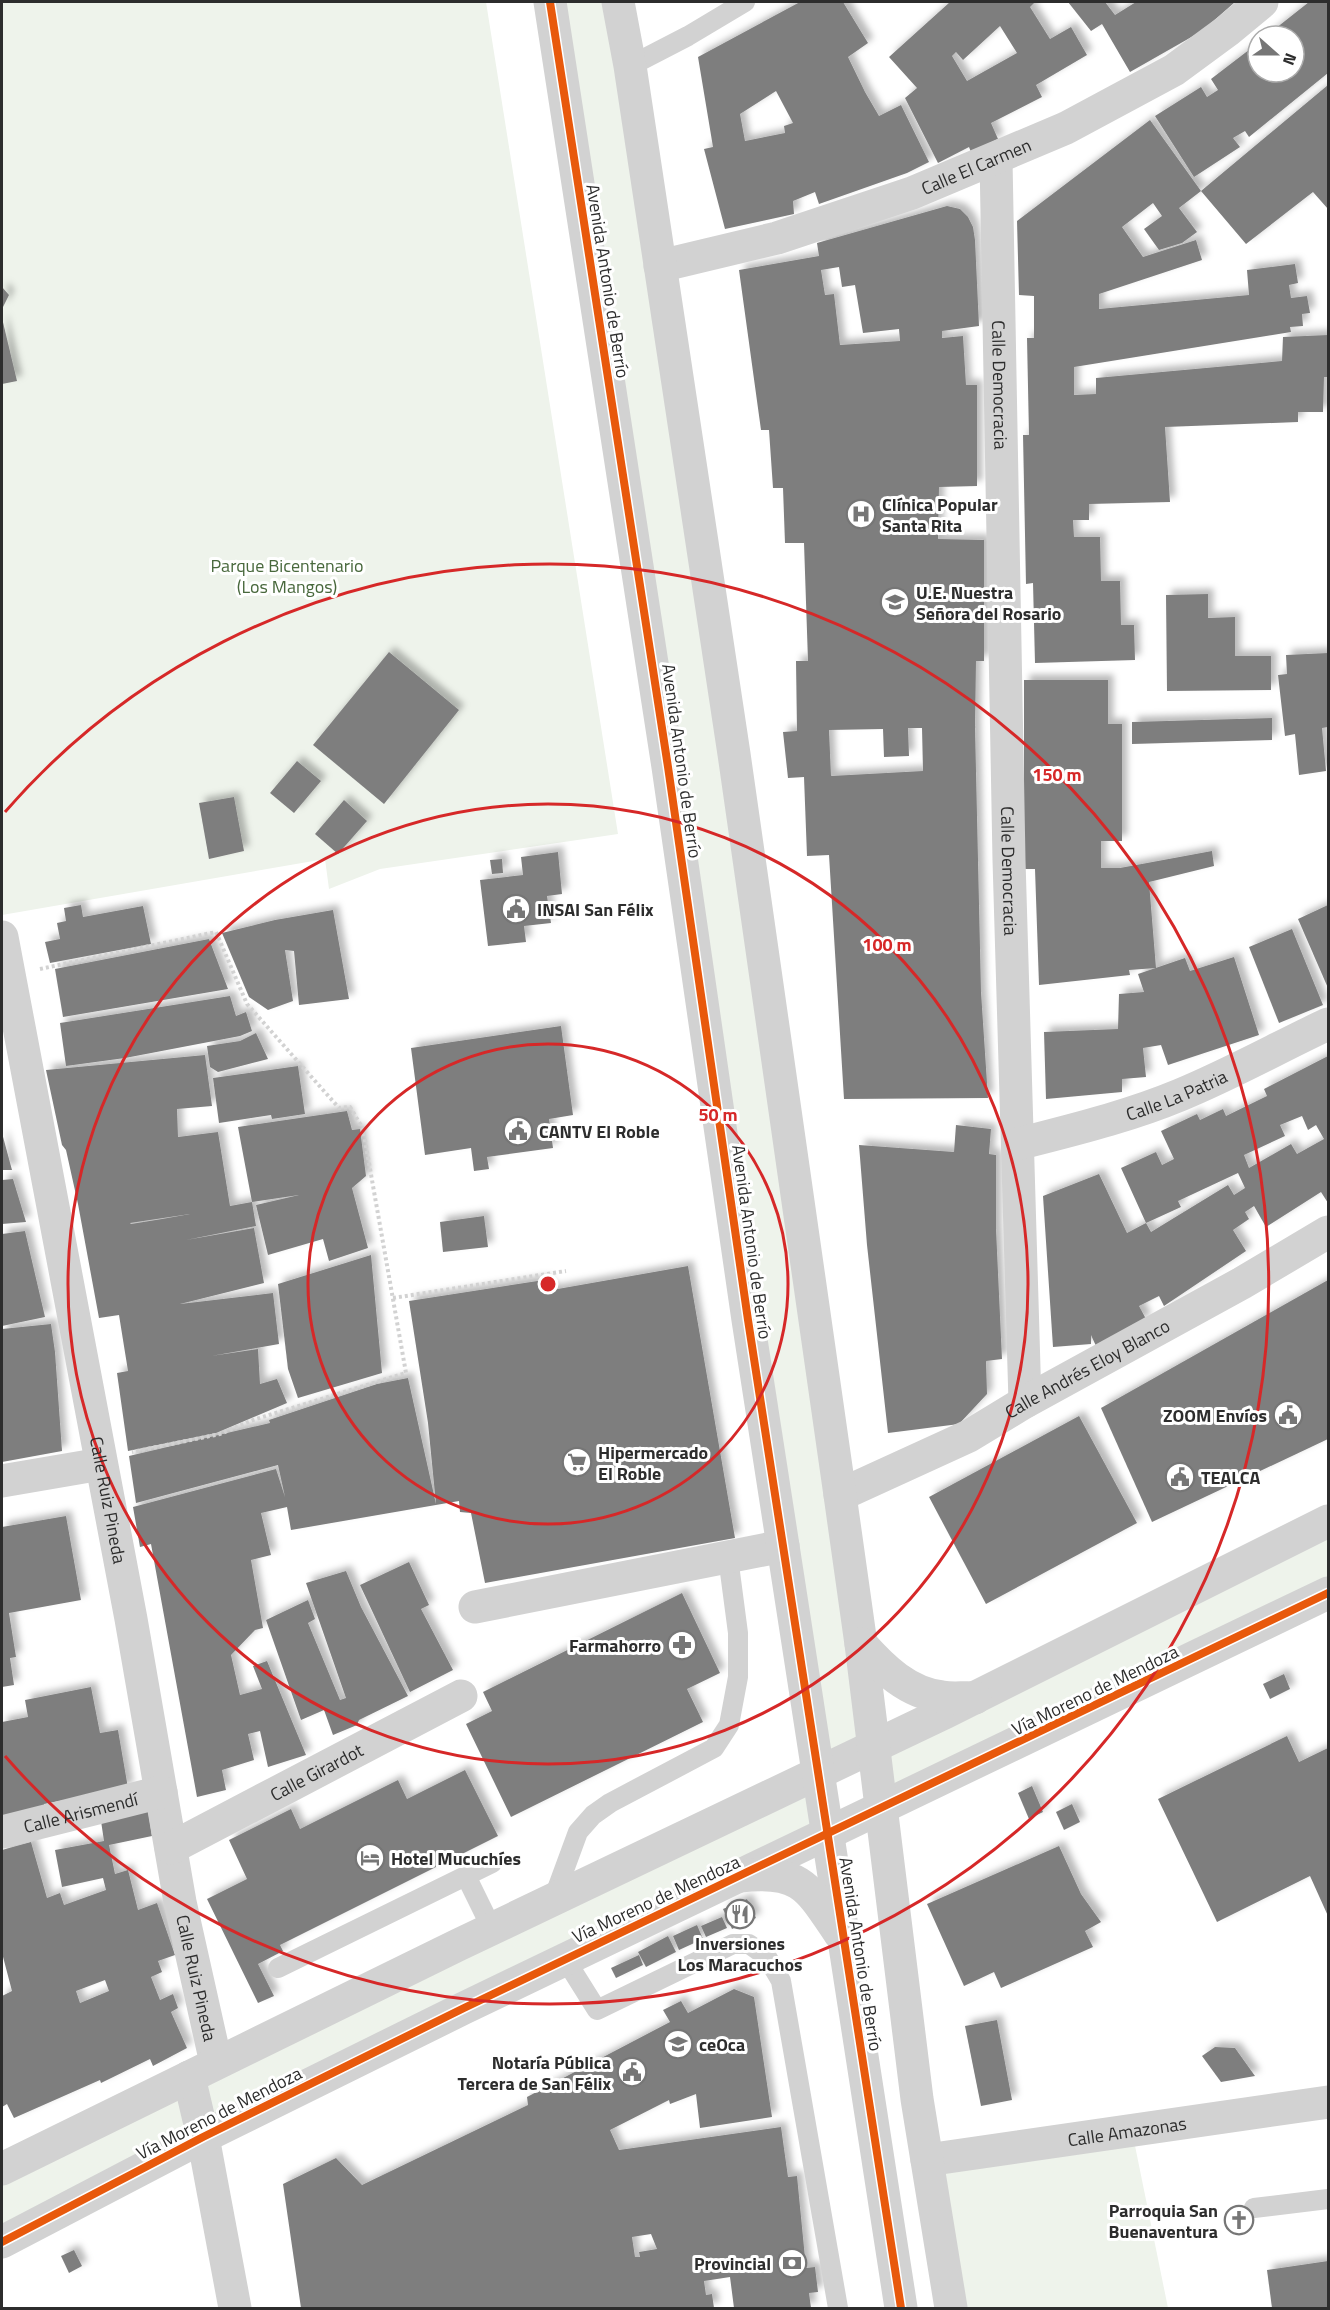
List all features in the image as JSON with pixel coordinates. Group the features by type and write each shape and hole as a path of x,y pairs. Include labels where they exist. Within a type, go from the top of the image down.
{"street":[{"name":"Avenida Antonio de Berrío","path":"550,2 668,767 783,1546 901,2308"},
{"name":"Avenida Antonio de Berrío","path":"618,2 630,66 732,742 861,1644 917,2099 951,2308"},
{"name":"Calle El Carmen","path":"660,266 777,238 912,193 996,159 1066,128 1174,70 1262,2"},
{"name":"Calle Democracia","path":"996,159 1009,848 1025,1402"},
{"name":"Calle Ruiz Pineda","path":"2,937 115,1459 131,1619 180,1902 202,2070 203,2137 235,2308"},
{"name":"Calle La Patria","path":"1018,1144 1103,1122 1178,1096 1329,1024"},
{"name":"Calle Andrés Eloy Blanco","path":"840,1495 969,1436 1025,1402 1149,1336 1329,1232"},
{"path":"2,1481 115,1459"},
{"path":"2,2169 492,1929 975,1698 1329,1521"},
{"path":"475,1607 783,1546"},
{"name":"Vía Moreno de Mendoza","path":"2,2242 203,2137 565,1959 1329,1593"},
{"path":"861,1644 881,1668 901,1682 942,1697 975,1698"},
{"name":"Calle Girardot","path":"171,1848 461,1696"},
{"name":"Calle Arismendí","path":"2,1832 161,1792"},
{"path":"740,1876 763,1873 780,1874 801,1884 820,1904 844,1941"},
{"name":"Calle Amazonas","path":"927,2160 1329,2102"}],"lane":[{"path":"630,66 746,2"},
{"path":"553,1900 578,1832 593,1815 610,1803 714,1748 729,1725 738,1677 738,1633 728,1557"},
{"path":"278,1968 492,1863"},
{"path":"466,1876 492,1929"},
{"path":"565,1959 597,2010 733,1944 749,1944 767,1957 781,1981 838,2308"},
{"path":"1254,2208 1329,2199"}],"path":[{"path":"10,975 216,932 247,1004 339,1108 350,1107 363,1129 406,1373 253,1420 220,1434 115,1459"},
{"path":"393,1298 566,1271"}],"green space":[{"name":"Parque Bicentenario (Los Mangos)","path":"2,2 486,2 618,834 380,869 329,889 325,859 2,915"},
{"path":"550,2 618,2 874,1746 1328,1521 1328,1593 882,1808 874,1747 818,1773"},
{"path":"814,1779 824,1831 2,2242 2,2169"},
{"path":"1132,2131 1168,2308 951,2308 927,2160"}],"building":[{"path":"800,2 843,2 868,43 848,57 865,92 879,116 901,105 929,162 907,173 819,204 815,192 793,201 794,214 725,229 704,149 713,147 698,57","holes":["776,91 793,123 784,126 785,133 745,141 740,114"]},
{"path":"950,2 1035,2 1030,7 1050,39 1071,27 1087,55 1036,85 1042,97 991,123 998,139 971,152 969,147 938,163 905,98 917,88 889,57","holes":["1000,26 1017,53 967,81 952,56 956,52 963,60"]},
{"path":"1068,2 1105,2 1115,15 1136,2 1235,2 1202,31 1130,72 1102,24 1091,31"},
{"path":"1309,2 1328,2 1328,73 1249,137 1245,131 1233,138 1240,147 1194,177 1155,116 1201,87 1207,97 1218,90 1211,79 1246,52 1246,84 1306,84 1306,24 1281,24"},
{"path":"1328,85 1328,209 1313,192 1246,244 1201,191"},
{"path":"1150,120 1201,191 1179,208 1197,232 1182,243 1159,250 1144,229 1162,216 1153,203 1122,227 1143,257 1196,240 1202,260 1099,294 1099,309 1249,295 1247,270 1295,264 1298,283 1289,285 1291,298 1307,296 1310,313 1302,314 1303,326 1290,327 1291,332 1074,367 1074,395 1096,394 1096,378 1282,361 1283,337 1328,335 1328,377 1324,377 1323,412 1298,412 1298,422 1165,427 1170,502 1089,504 1089,520 1073,520 1074,537 1100,537 1101,581 1120,581 1121,625 1134,625 1135,660 1035,663 1033,583 1026,584 1023,435 1029,435 1027,338 1034,338 1034,296 1019,295 1017,221"},
{"path":"947,206 960,209 968,217 973,227 979,326 942,331 942,338 963,336 966,385 977,385 977,486 939,487 938,539 984,540 984,661 976,661 975,727 981,992 988,1098 844,1099 829,855 807,856 804,777 788,778 783,732 797,731 796,661 808,661 804,543 785,543 783,488 773,488 769,430 761,430 739,270 819,256 817,243","holes":["839,267 842,287 855,285 863,333 899,329 900,341 840,345 834,294 825,295 821,270","908,728 922,728 923,771 831,776 829,730 883,729 884,757 909,756"]},
{"path":"2,287 9,295 2,309"},
{"path":"2,318 17,381 2,384"},
{"path":"1208,594 1208,618 1235,617 1235,656 1271,656 1271,690 1167,691 1166,595"},
{"path":"389,652 459,710 384,804 313,745"},
{"path":"1328,653 1328,727 1322,728 1326,771 1299,775 1295,734 1285,736 1278,675 1287,674 1286,655"},
{"path":"1024,680 1108,680 1108,724 1122,724 1122,841 1101,841 1101,868 1120,868 1212,851 1214,866 1149,882 1156,968 1129,970 1130,975 1039,985 1035,869 1024,869"},
{"path":"1272,718 1272,740 1132,744 1132,722"},
{"path":"297,761 321,781 294,813 270,793"},
{"path":"234,797 244,851 209,859 199,803"},
{"path":"344,800 367,821 338,854 315,834"},
{"name":"INSAI San Félix","path":"558,852 562,894 547,896 551,923 524,926 526,942 488,946 480,880 523,875 521,857"},
{"path":"502,859 503,873 492,874 490,860"},
{"path":"81,905 83,917 143,906 151,944 50,963 45,942 60,939 57,923 66,921 64,908"},
{"path":"1328,905 1328,988 1298,919"},
{"path":"333,910 349,999 299,1005 294,951 285,950 293,1001 268,1010 249,997 222,933 275,920"},
{"path":"1292,929 1323,1005 1279,1023 1249,947"},
{"path":"209,939 228,989 63,1017 55,969"},
{"path":"1234,957 1259,1035 1168,1065 1161,1045 1143,1048 1146,1077 1122,1079 1122,1092 1046,1099 1044,1032 1118,1029 1119,994 1144,992 1138,974 1185,958 1190,971"},
{"path":"230,996 236,1016 246,1012 252,1031 240,1036 125,1058 66,1066 60,1023"},
{"path":"561,1026 573,1115 549,1119 553,1148 487,1157 489,1169 474,1171 471,1148 425,1155 411,1048"},
{"path":"256,1033 268,1059 218,1072 210,1067 207,1046 240,1041"},
{"path":"205,1055 212,1106 177,1109 178,1137 218,1132 230,1206 252,1202 256,1226 186,1240 254,1228 264,1283 180,1304 273,1293 279,1344 211,1356 258,1349 260,1384 277,1379 287,1403 216,1433 128,1451 117,1373 128,1371 119,1315 99,1318 78,1204 66,1150 62,1145 46,1070","holes":["190,1214 131,1224 130,1223"]},
{"path":"1328,1056 1328,1203 1321,1192 1266,1227 1254,1206 1245,1212 1249,1219 1233,1230 1246,1251 1164,1306 1159,1296 1139,1306 1146,1319 1096,1346 1091,1335 1091,1344 1053,1347 1043,1196 1099,1174 1127,1233 1146,1223 1121,1168 1156,1152 1162,1165 1174,1159 1161,1131 1197,1114 1200,1120 1223,1109 1226,1116 1267,1096 1264,1089","holes":["1302,1116 1308,1130 1316,1125 1324,1139 1297,1154 1291,1144 1249,1168 1244,1155 1285,1136 1280,1125","1238,1173 1245,1188 1234,1195 1228,1185 1151,1232 1146,1223 1181,1207 1178,1201"]},
{"path":"298,1066 305,1114 272,1119 271,1115 219,1123 213,1078"},
{"path":"347,1111 352,1130 360,1129 366,1176 352,1188 368,1248 329,1261 323,1239 268,1255 256,1205 299,1195 252,1202 238,1127"},
{"path":"956,1125 991,1129 989,1154 996,1155 996,1229 1002,1359 986,1361 987,1394 959,1424 888,1433 867,1245 859,1145 954,1152"},
{"path":"2,1133 12,1170 2,1170"},
{"path":"13,1179 26,1222 2,1224 2,1180"},
{"path":"484,1216 488,1247 443,1252 440,1222"},
{"path":"25,1231 45,1317 2,1326 2,1234"},
{"path":"371,1255 382,1373 298,1398 288,1369 278,1284"},
{"path":"688,1266 735,1538 485,1583 471,1513 460,1512 459,1501 291,1530 287,1507 261,1513 271,1555 251,1560 263,1628 255,1630 231,1655 240,1695 262,1689 253,1666 267,1661 306,1755 268,1767 260,1731 248,1734 254,1760 222,1770 226,1790 197,1797 151,1544 140,1547 133,1507 276,1469 285,1497 278,1465 136,1503 129,1456 270,1423 269,1420 377,1384 408,1378 436,1504 428,1423 409,1301 544,1280 552,1290"},
{"path":"1328,1280 1328,1439 1152,1522 1101,1408"},
{"path":"51,1324 62,1451 2,1462 2,1329"},
{"path":"1079,1416 1137,1523 986,1604 929,1497"},
{"path":"66,1516 81,1600 9,1613 16,1657 10,1658 14,1685 2,1687 2,1527"},
{"path":"409,1562 429,1605 421,1609 453,1670 410,1692 360,1585"},
{"path":"346,1571 361,1607 408,1696 359,1720 357,1725 333,1735 324,1710 301,1720 266,1620 308,1600 315,1619 308,1623 340,1700 346,1698 306,1583"},
{"path":"682,1593 720,1673 687,1689 703,1722 511,1817 466,1724 492,1711 483,1692"},
{"path":"1284,1674 1290,1689 1270,1699 1263,1684"},
{"path":"91,1687 100,1733 118,1730 128,1788 44,1804 45,1808 2,1816 2,1722 28,1717 25,1700"},
{"path":"1287,1736 1299,1762 1328,1748 1328,1916 1310,1876 1217,1922 1158,1799"},
{"path":"465,1770 498,1836 280,1945 283,1951 258,1964 274,1996 258,2003 207,1899 247,1879 229,1840 291,1809 300,1829 398,1780 407,1799"},
{"path":"1032,1786 1043,1812 1029,1819 1018,1793"},
{"path":"1072,1804 1080,1822 1064,1830 1056,1812"},
{"path":"148,1811 152,1836 109,1845 115,1874 128,1870 138,1910 157,1903 175,1955 158,1961 162,1972 151,1977 160,2000 173,1994 178,2008 171,2012 187,2048 153,2066 150,2059 101,2083 100,2080 14,2118 7,2104 2,2107 2,1996 12,1991 2,1953 2,1850 31,1842 47,1898 60,1893 64,1905 106,1890 103,1878 62,1887 55,1850 104,1841 101,1821","holes":["105,1980 109,1991 80,2003 76,1991"]},
{"path":"1059,1846 1081,1894 1101,1922 1085,1931 1093,1947 1001,1988 994,1972 964,1986 927,1904"},
{"name":"Inversiones Los Maracuchos","path":"747,1899 756,1918 732,1929 723,1909"},
{"path":"722,1917 727,1928 706,1937 701,1926"},
{"path":"697,1925 703,1939 679,1950 673,1936"},
{"path":"668,1936 676,1952 646,1967 638,1952"},
{"path":"639,1955 643,1965 616,1978 611,1968"},
{"path":"734,1989 754,1997 772,2117 700,2128 696,2094 670,2104 669,2100 610,2130 619,2150 781,2127 788,2177 797,2176 806,2268 815,2267 818,2292 809,2293 811,2308 734,2308 730,2277 704,2281 706,2295 712,2294 714,2308 301,2308 283,2184 336,2158 362,2185 528,2105 527,2097 670,2022 663,2010 681,2001 688,2013","holes":["651,2234 657,2249 639,2252 640,2257 635,2257 632,2237"]},
{"path":"997,2020 1012,2100 981,2106 965,2026"},
{"path":"1215,2047 1235,2048 1255,2076 1221,2082 1202,2056"},
{"path":"74,2250 82,2266 69,2273 61,2256"},
{"path":"1328,2261 1328,2308 1272,2308 1267,2270"}],"cycle path":[{"path":"550,2 668,767 748,1320 901,2308"},
{"path":"2,2242 203,2137 464,2008 1328,1593"}],"place":[{"name":"Clínica Popular Santa Rita","path":"861,514"},
{"name":"U.E. Nuestra Señora del Rosario","path":"895,602"},
{"name":"INSAI San Félix","path":"516,909"},
{"name":"CANTV El Roble","path":"518,1131"},
{"name":"ZOOM Envíos","path":"1288,1415"},
{"name":"Hipermercado El Roble","path":"577,1462"},
{"name":"TEALCA","path":"1180,1477"},
{"name":"Farmahorro","path":"682,1645"},
{"name":"Hotel Mucuchíes","path":"370,1858"},
{"name":"Inversiones Los Maracuchos","path":"740,1914"},
{"name":"ceOca","path":"678,2044"},
{"name":"Notaría Pública Tercera de San Félix","path":"632,2072"},
{"name":"Parroquia San Buenaventura","path":"1239,2220"},
{"name":"Provincial","path":"792,2263"}]}
